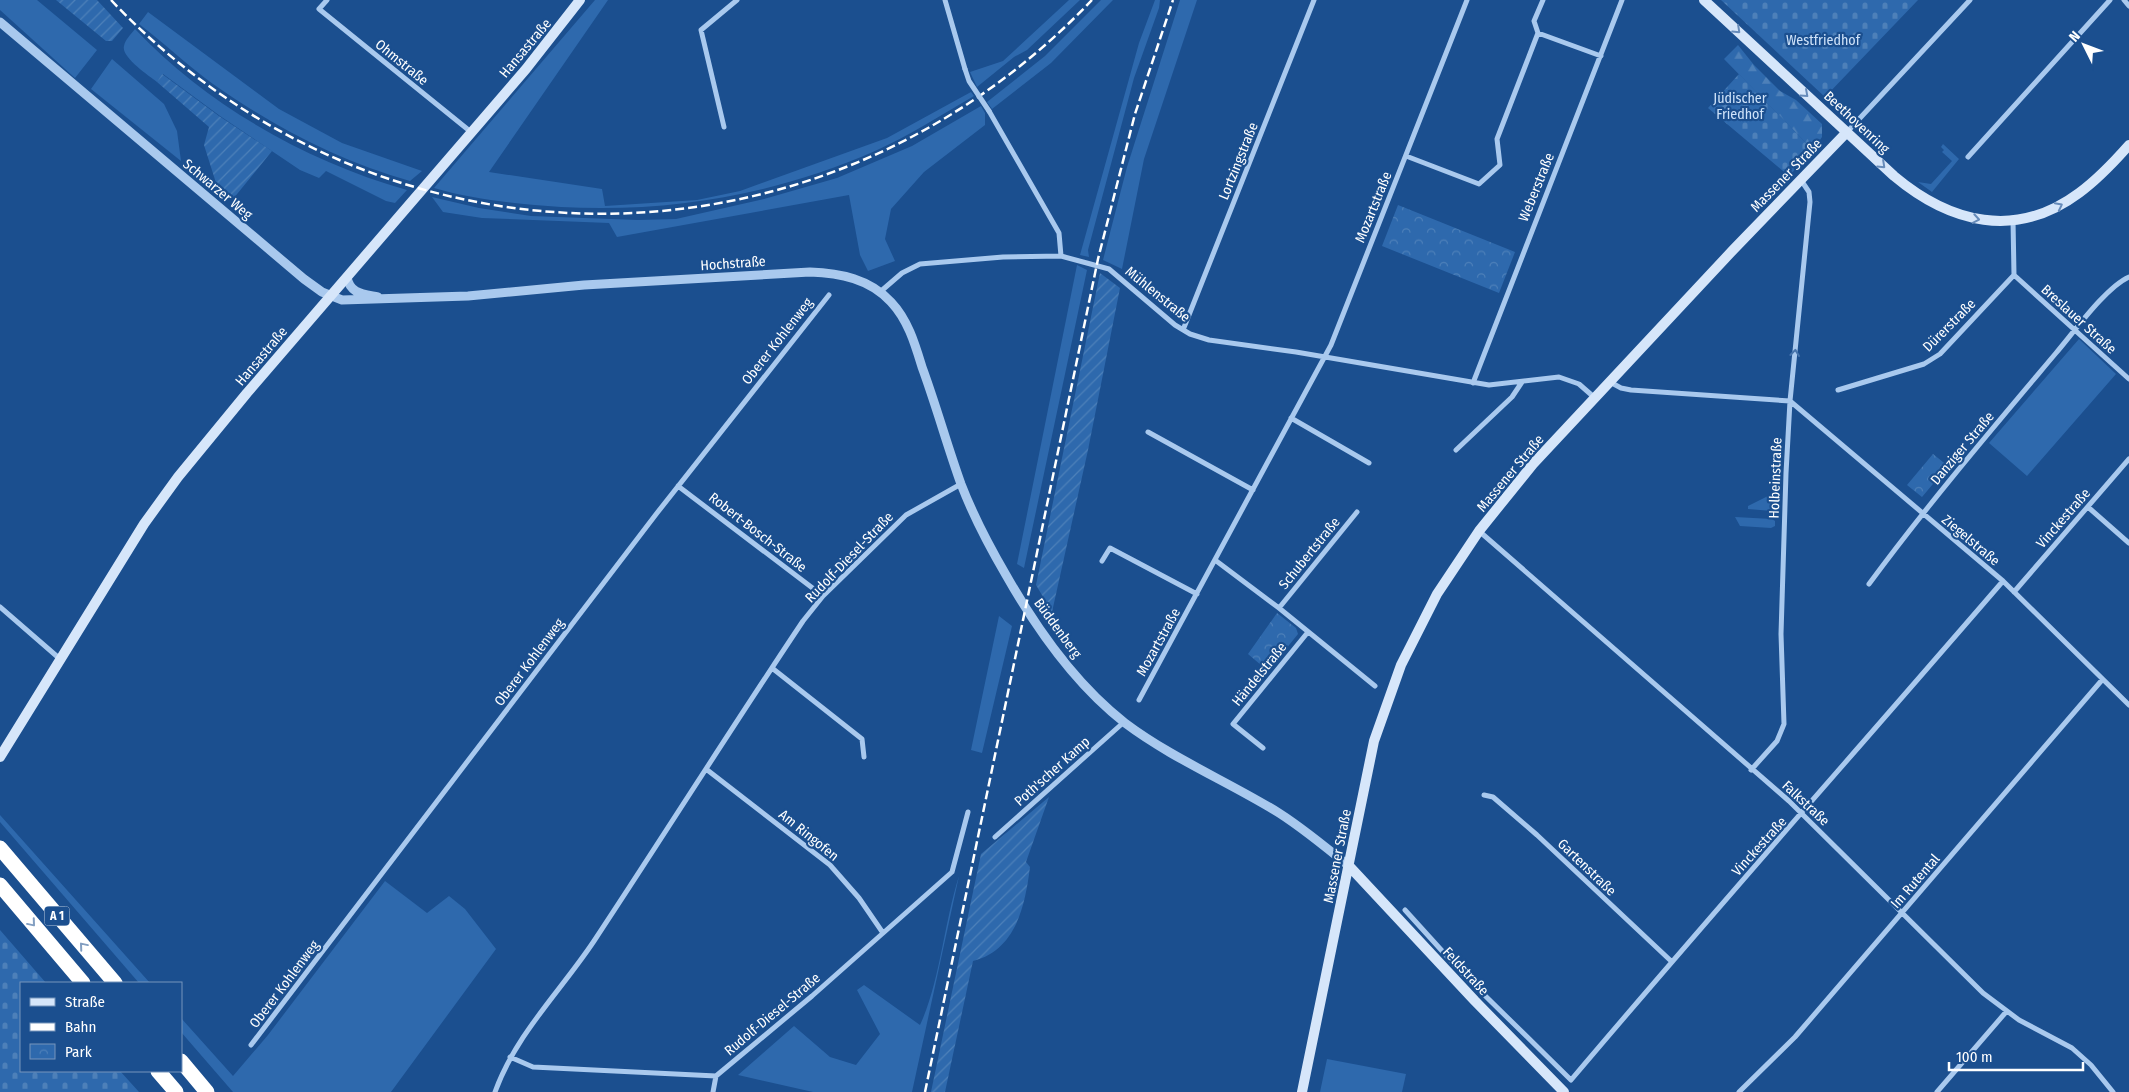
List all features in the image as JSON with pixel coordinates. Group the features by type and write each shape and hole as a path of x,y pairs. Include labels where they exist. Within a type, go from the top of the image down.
{"highway":[{"name":"A 1","path":"0,848 114,982"},
{"name":"A 1","path":"0,886 83,982"},
{"path":"182,1062 207,1092"},
{"path":"159,1072 176,1092"}],"main road":[{"name":"Hansastraße","path":"0,757 161,500 202,446 472,132 555,34 580,0"},
{"name":"Beethovenring","path":"1704,0 1909,188 1940,208 1972,219 2013,220 2041,214 2068,201 2094,181 2129,145"},
{"name":"Massener Straße","path":"1302,1092 1350,867 1374,741 1391,692 1415,635 1437,594 1479,531 1533,464 1741,241 1847,132"},
{"name":"Feldstraße","path":"1350,867 1475,1001 1564,1092"}],"street":[{"name":"Ohmstraße","path":"326,0 319,9 472,132"},
{"path":"724,127 701,30 736,0"},
{"path":"880,292 902,273 920,264 1003,257 1061,256 1059,233 989,111 969,81 945,0"},
{"name":"Lortzingstraße","path":"1183,330 1314,0"},
{"name":"Mozartstraße","path":"1138,700 1324,357 1467,0"},
{"path":"1406,156 1480,184 1500,165 1497,139 1538,33 1534,21 1543,0"},
{"name":"Weberstraße","path":"1473,383 1518,263 1622,0"},
{"name":"Massener Straße","path":"1847,132 1970,0"},
{"path":"1968,157 2110,0"},
{"path":"2124,0 2129,6"},
{"name":"Schwarzer Weg","path":"0,22 213,204 304,279 330,296"},
{"path":"1538,33 1601,56"},
{"name":"Holbeinstraße","path":"1751,770 1777,741 1784,724 1780,634 1790,401 1810,202 1810,192 1801,180"},
{"path":"2013,220 2014,275"},
{"name":"Mühlenstraße","path":"1061,256 1109,269 1183,330 1209,340 1489,385 1559,377 1579,384 1595,398"},
{"name":"Hochstraße","path":"330,296 350,301 393,300 810,272 841,274 854,278 880,292"},
{"name":"Breslauer Straße","path":"2014,275 2129,379"},
{"name":"Dürerstraße","path":"1838,390 1924,364 1940,354 2014,275"},
{"name":"Hochstraße","path":"347,277 348,285 355,292 393,300"},
{"name":"Danziger Straße","path":"1869,584 1922,513 2076,330 2119,281 2129,277"},
{"name":"Büddenberg","path":"880,292 893,304 912,338 961,484 994,554 1032,618 1071,670 1124,722 1185,760 1281,814 1350,867"},
{"name":"Oberer Kohlenweg","path":"252,1045 678,486 828,294"},
{"path":"1456,450 1512,397 1522,382"},
{"path":"1610,382 1621,388 1632,390 1790,401"},
{"name":"Ziegelstraße","path":"1790,401 2002,581 2129,705"},
{"path":"1291,418 1369,463"},
{"path":"1148,432 1252,490"},
{"name":"Vinckestraße","path":"2014,592 2129,459"},
{"name":"Rudolf-Diesel-Straße","path":"495,1092 510,1057 526,1031 590,948 772,668 823,596 906,515 961,484"},
{"name":"Robert-Bosch-Straße","path":"678,486 823,596"},
{"path":"2088,507 2129,543"},
{"name":"Schubertstraße","path":"1279,608 1357,512"},
{"name":"Falkstraße","path":"1479,531 1751,770 1803,813 1964,976 2006,1012 2072,1048 2091,1065 2113,1092"},
{"path":"1102,561 1110,548 1197,594"},
{"path":"1215,560 1279,608 1375,686"},
{"name":"Vinckestraße","path":"1571,1080 1670,962 1803,813 2002,581"},
{"path":"0,607 60,659"},
{"name":"Händelstraße","path":"1263,748 1233,724 1308,632"},
{"path":"772,668 862,739 864,757"},
{"name":"Im Rutental","path":"1739,1092 1795,1037 2102,680"},
{"name":"Poth'scher Kamp","path":"995,837 1124,722"},
{"name":"Am Ringofen","path":"706,769 830,865 859,898 883,933"},
{"name":"Gartenstraße","path":"1484,795 1494,797 1537,835 1670,962"},
{"name":"Rudolf-Diesel-Straße","path":"716,1076 952,872 968,812"},
{"name":"Feldstraße","path":"1405,910 1463,974 1571,1080"},
{"path":"1938,1092 2006,1012"},
{"path":"510,1057 533,1067 716,1076 713,1092"}],"green space":[{"path":"0,0 37,0 97,50 75,78 0,10"},
{"path":"56,0 97,0 123,28 112,41 106,41"},
{"path":"595,0 608,0 489,172 602,189 605,206 697,200 740,191 887,138 971,92 974,96 900,139 875,151 799,179 721,198 642,207 561,207 513,203 434,188"},
{"path":"1069,0 1080,0 1027,50 1014,57 977,87 970,72 1003,61"},
{"path":"1101,0 1113,0 1051,63 992,109 987,102 1045,56"},
{"path":"1155,0 1160,0 1159,8 1134,78 1088,250 1089,257 1080,255 1139,43"},
{"path":"1180,0 1197,0 1144,159 1122,269 1103,260 1127,167"},
{"name":"Westfriedhof","path":"1721,0 1918,0 1825,97"},
{"path":"148,12 279,109 342,143 422,171 410,181 384,173 332,153 283,128 213,84 139,24"},
{"path":"135,29 194,83 261,128 296,147 332,163 369,178 407,190 395,203 386,201 326,171 319,178 300,170 220,116 163,74 157,82 136,66 124,50 127,39"},
{"path":"1738,45 1754,65 1780,91 1796,100 1822,124 1822,137 1813,150 1724,59"},
{"path":"112,59 164,104 177,131 181,161 91,89"},
{"path":"162,74 219,116 272,151 233,199 217,186 204,145 209,127 157,82"},
{"name":"Jüdischer Friedhof","path":"1739,74 1813,150 1789,176 1708,108"},
{"path":"981,106 985,113 985,125 924,172 891,209 885,239 895,261 868,271 860,255 849,195 617,237 609,223 482,218 443,212 432,197 479,208 531,216 638,220 676,219 764,199 837,178 912,146"},
{"path":"1943,144 1959,159 1932,192 1918,182 1931,184 1952,161 1942,152 1944,150 1941,147"},
{"path":"1398,205 1515,252 1499,293 1382,246"},
{"path":"1077,265 1087,270 1024,568 1017,564"},
{"path":"1100,273 1120,288 1088,450 1052,612 1036,585"},
{"path":"2079,339 2116,374 2027,476 1989,443"},
{"path":"1933,454 1948,466 1922,497 1907,485"},
{"path":"1774,493 1776,495 1772,511 1748,509 1748,506"},
{"path":"1735,517 1772,519 1775,521 1775,526 1771,528 1740,526"},
{"path":"1277,613 1296,628 1298,634 1268,671 1248,654"},
{"path":"999,616 1012,626 982,753 971,750"},
{"path":"1049,797 1026,862 1030,867 1028,882 1016,924 1009,937 999,947 988,955 973,961 945,1092 931,1092 981,854"},
{"path":"0,815 149,982 138,982 0,822"},
{"path":"959,876 912,1092 813,1092 738,1075 794,1026 830,1057 856,1065 880,1034 857,990 864,985 920,1025 927,1008 937,971"},
{"path":"385,881 427,913 449,896 465,909 496,949 391,1092 233,1092 182,1033 182,1019 233,1076 268,1035"},
{"path":"0,930 45,982 20,982 20,1072 121,1072 139,1092 0,1092"},
{"path":"1327,1059 1406,1074 1402,1092 1320,1092"}],"railway":[{"path":"111,0 220,94 340,160 469,200 601,214 734,200 862,160 983,94 1092,0"},
{"path":"925,1092 1098,259 1135,114 1173,0"}]}
